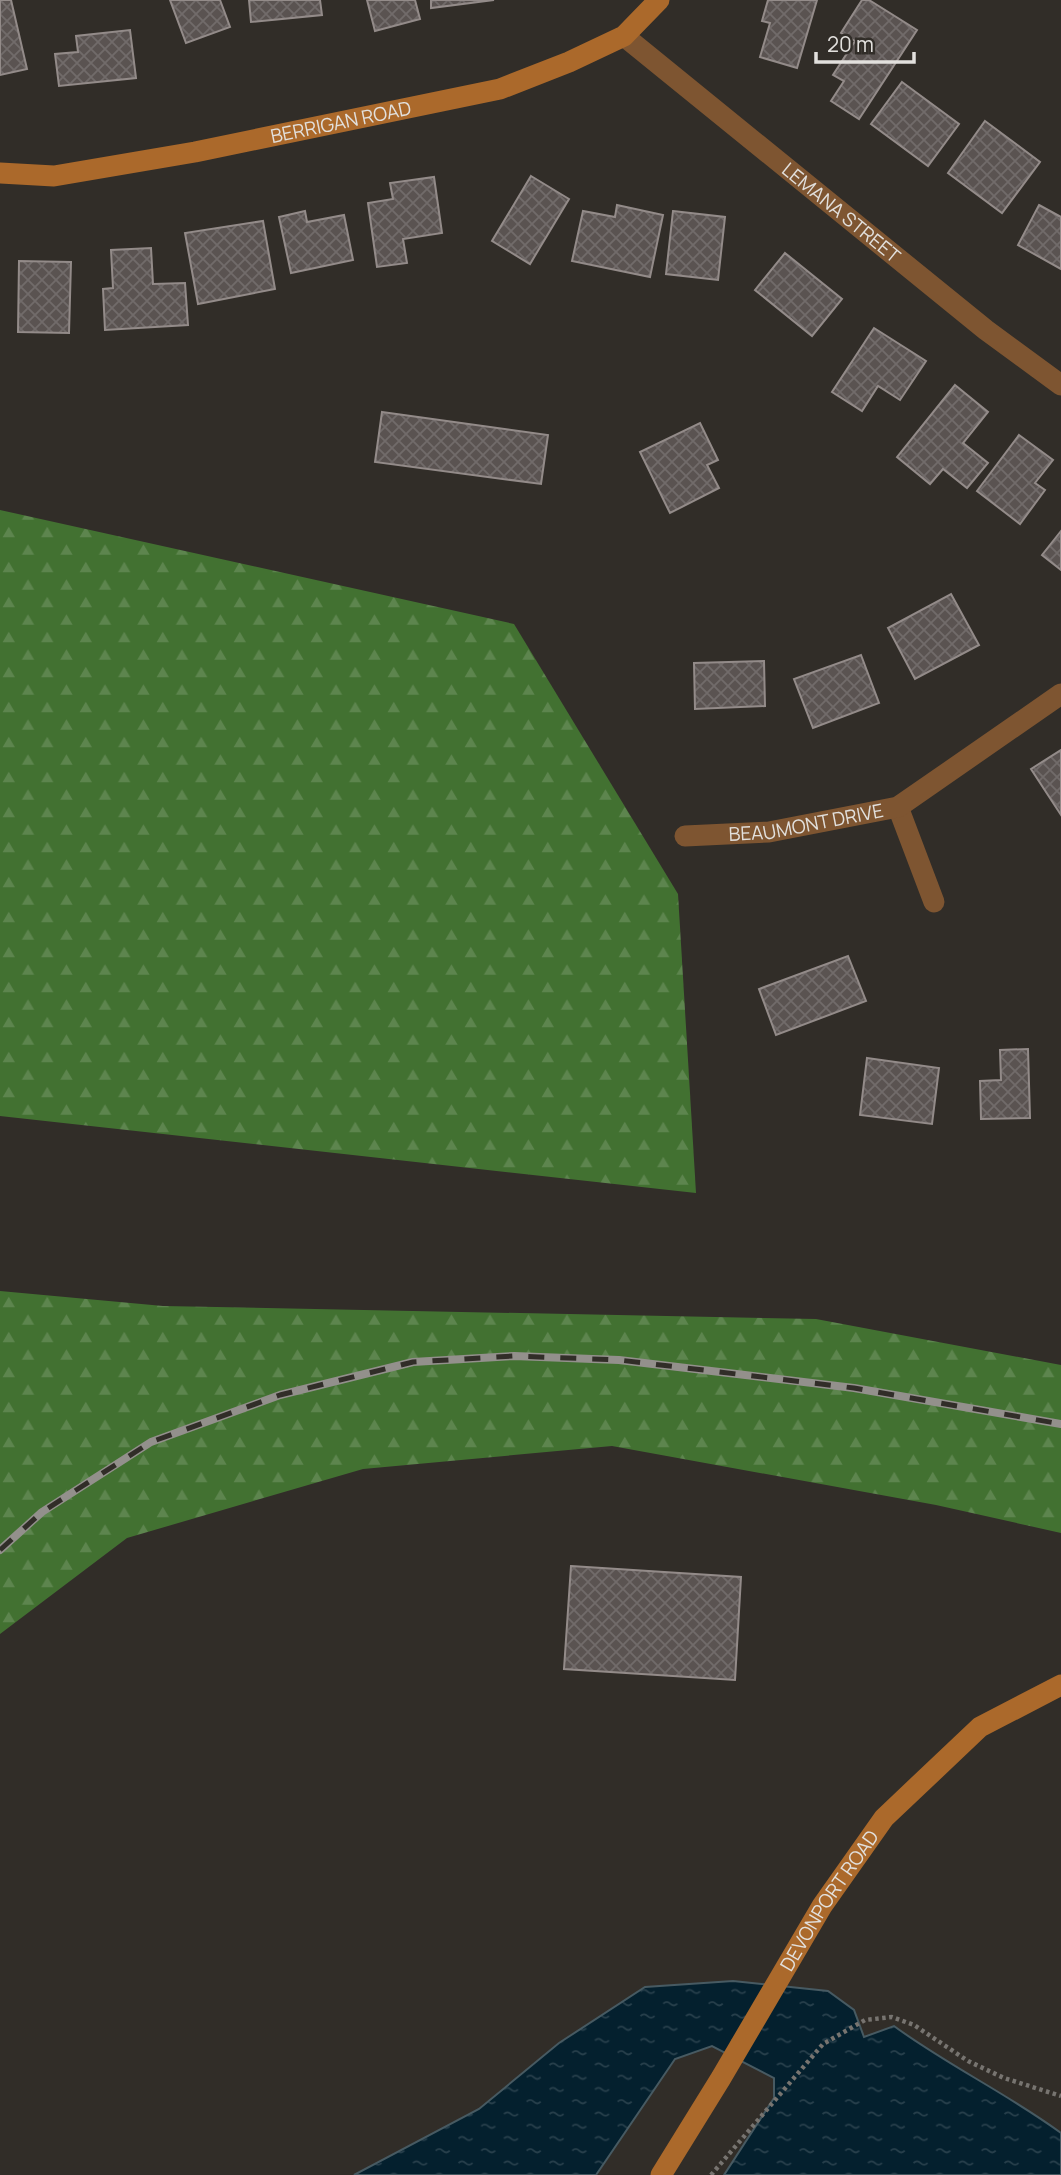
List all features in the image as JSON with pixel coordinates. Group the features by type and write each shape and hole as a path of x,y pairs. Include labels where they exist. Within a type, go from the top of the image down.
{"street":[{"name":"BERRIGAN ROAD","path":"0,173 54,176 195,152 500,89 569,62 624,36 659,0"},
{"name":"LEMANA STREET","path":"624,36 986,330 1061,385"},
{"name":"BEAUMONT DRIVE","path":"685,836 769,832 898,807 1061,694"},
{"path":"898,807 934,902"},
{"name":"DEVONPORT ROAD","path":"661,2175 722,2078 822,1906 884,1818 980,1727 1061,1685"}],"path":[{"path":"710,2175 823,2044 865,2020 892,2017 914,2025 968,2061 992,2073 1061,2096"}],"green space":[{"path":"0,510 514,624 678,894 696,1193 0,1116"},
{"path":"0,1291 163,1306 816,1319 1061,1365 1061,1533 936,1505 612,1446 363,1469 127,1538 0,1634"}],"water":[{"path":"733,1981 828,1991 854,2010 864,2037 894,2026 1061,2133 1061,2175 724,2175 774,2098 774,2078 712,2046 675,2059 596,2175 354,2175 479,2109 559,2043 645,1987"}],"building":[{"path":"0,0 11,0 27,69 0,75"},
{"path":"170,0 220,0 230,27 186,43"},
{"path":"249,0 320,0 322,15 251,22"},
{"path":"367,0 415,0 420,19 375,31"},
{"path":"431,0 494,0 431,8"},
{"path":"768,0 817,0 797,68 760,57 770,23 762,21"},
{"path":"862,0 869,0 917,30 859,119 831,101 844,81 833,75 855,41 841,33"},
{"path":"130,30 136,78 59,86 55,54 78,52 76,36"},
{"path":"902,82 959,124 928,166 871,124"},
{"path":"985,121 1040,162 1002,213 948,173"},
{"path":"531,176 569,199 530,264 492,241"},
{"path":"434,177 442,233 403,239 407,263 377,267 368,203 393,199 390,183"},
{"path":"617,205 663,215 650,277 572,261 583,211 615,217"},
{"path":"1039,205 1061,217 1061,269 1018,245"},
{"path":"305,211 307,222 344,215 353,260 291,273 279,217"},
{"path":"673,211 725,217 718,280 666,274"},
{"path":"263,221 275,289 198,304 185,233"},
{"path":"151,248 153,284 185,283 188,325 105,330 103,289 113,288 111,250"},
{"path":"785,253 842,299 812,336 755,290"},
{"path":"19,261 71,262 69,333 18,332"},
{"path":"874,328 926,361 900,400 878,386 862,411 832,392"},
{"path":"955,385 988,412 963,443 988,463 967,488 943,469 930,484 897,457"},
{"path":"382,412 548,435 541,484 375,462"},
{"path":"700,423 718,460 707,465 719,488 670,513 640,452"},
{"path":"1019,435 1053,460 1035,483 1045,490 1020,524 977,491"},
{"path":"1061,531 1061,570 1042,555"},
{"path":"951,594 979,645 915,679 888,628"},
{"path":"861,655 879,703 813,728 794,679"},
{"path":"764,661 765,706 695,709 694,663"},
{"path":"1061,750 1061,815 1031,769"},
{"path":"848,956 866,1001 776,1035 759,989"},
{"path":"1028,1049 1030,1118 981,1119 980,1081 1001,1080 1000,1050"},
{"path":"867,1058 939,1068 932,1124 860,1115"},
{"path":"571,1566 741,1577 735,1680 564,1669"}],"railway":[{"path":"0,1550 42,1512 151,1442 280,1395 413,1362 514,1356 619,1360 854,1388 1061,1424"}]}
